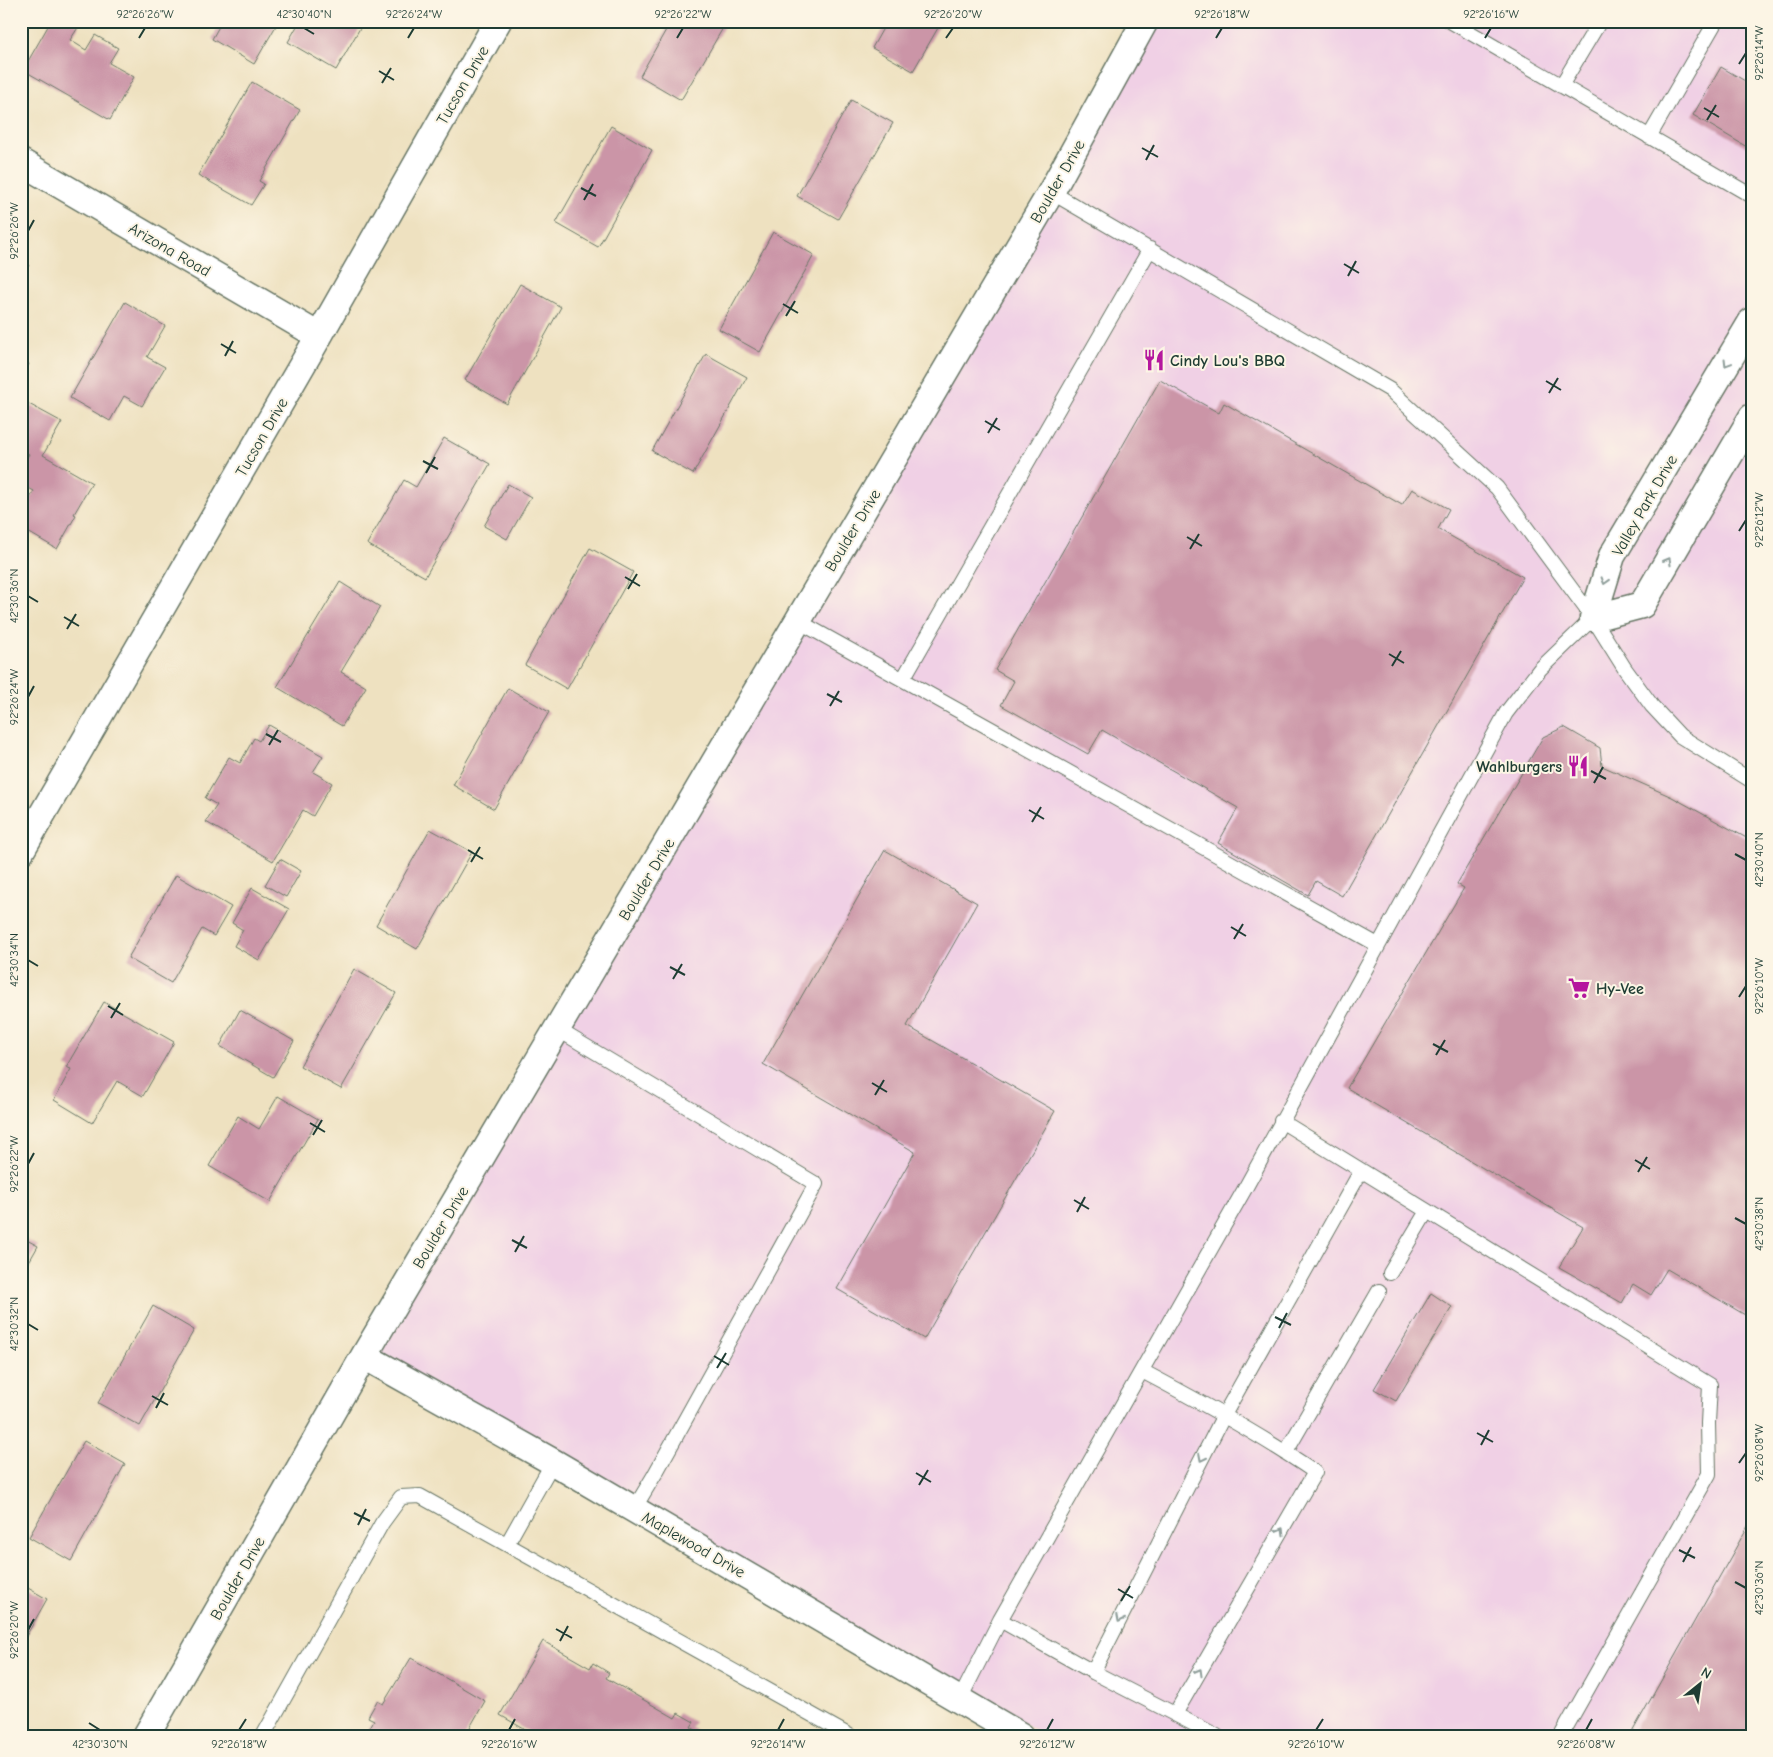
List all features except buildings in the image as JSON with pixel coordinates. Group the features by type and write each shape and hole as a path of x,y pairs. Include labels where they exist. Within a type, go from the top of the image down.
{"street":[{"name":"Tucson Drive","path":"21,851 319,336 498,21"},
{"name":"Boulder Drive","path":"146,1736 364,1356 1051,192 1145,21"},
{"name":"Arizona Road","path":"21,162 319,336"},
{"name":"Valley Park Drive","path":"1593,618 1612,556 1752,322"},
{"path":"1593,618 1642,604 1752,417"},
{"name":"Maplewood Drive","path":"364,1356 553,1462 1021,1736"}],"lane":[{"path":"1450,21 1752,196"},
{"path":"1561,86 1600,21"},
{"path":"1649,137 1716,21"},
{"path":"1051,192 1390,390 1497,488 1593,618 1625,669 1652,706 1680,736 1752,781"},
{"path":"903,679 1150,249"},
{"path":"960,1700 1000,1620 1142,1371 1506,713 1540,669 1593,618"},
{"path":"798,621 1378,945"},
{"path":"557,1029 816,1184 634,1509"},
{"path":"1281,1121 1710,1385 1708,1423 1709,1474 1561,1736"},
{"path":"1093,1672 1224,1415 1361,1171"},
{"path":"1390,1273 1427,1211"},
{"path":"1286,1452 1379,1291"},
{"path":"1142,1371 1224,1415 1286,1452 1315,1472 1175,1714"},
{"path":"507,1544 553,1462"},
{"path":"264,1736 382,1523 401,1497 420,1496 850,1736"},
{"path":"1000,1620 1093,1672 1217,1736"}],"shaded area":[{"path":"1145,21 1752,21 1752,1736 1046,1736 364,1356"}],"place":[{"name":"Cindy Lou's BBQ","path":"1154,360"},
{"name":"Wahlburgers","path":"1578,766"},
{"name":"Hy-Vee","path":"1579,988"}]}
